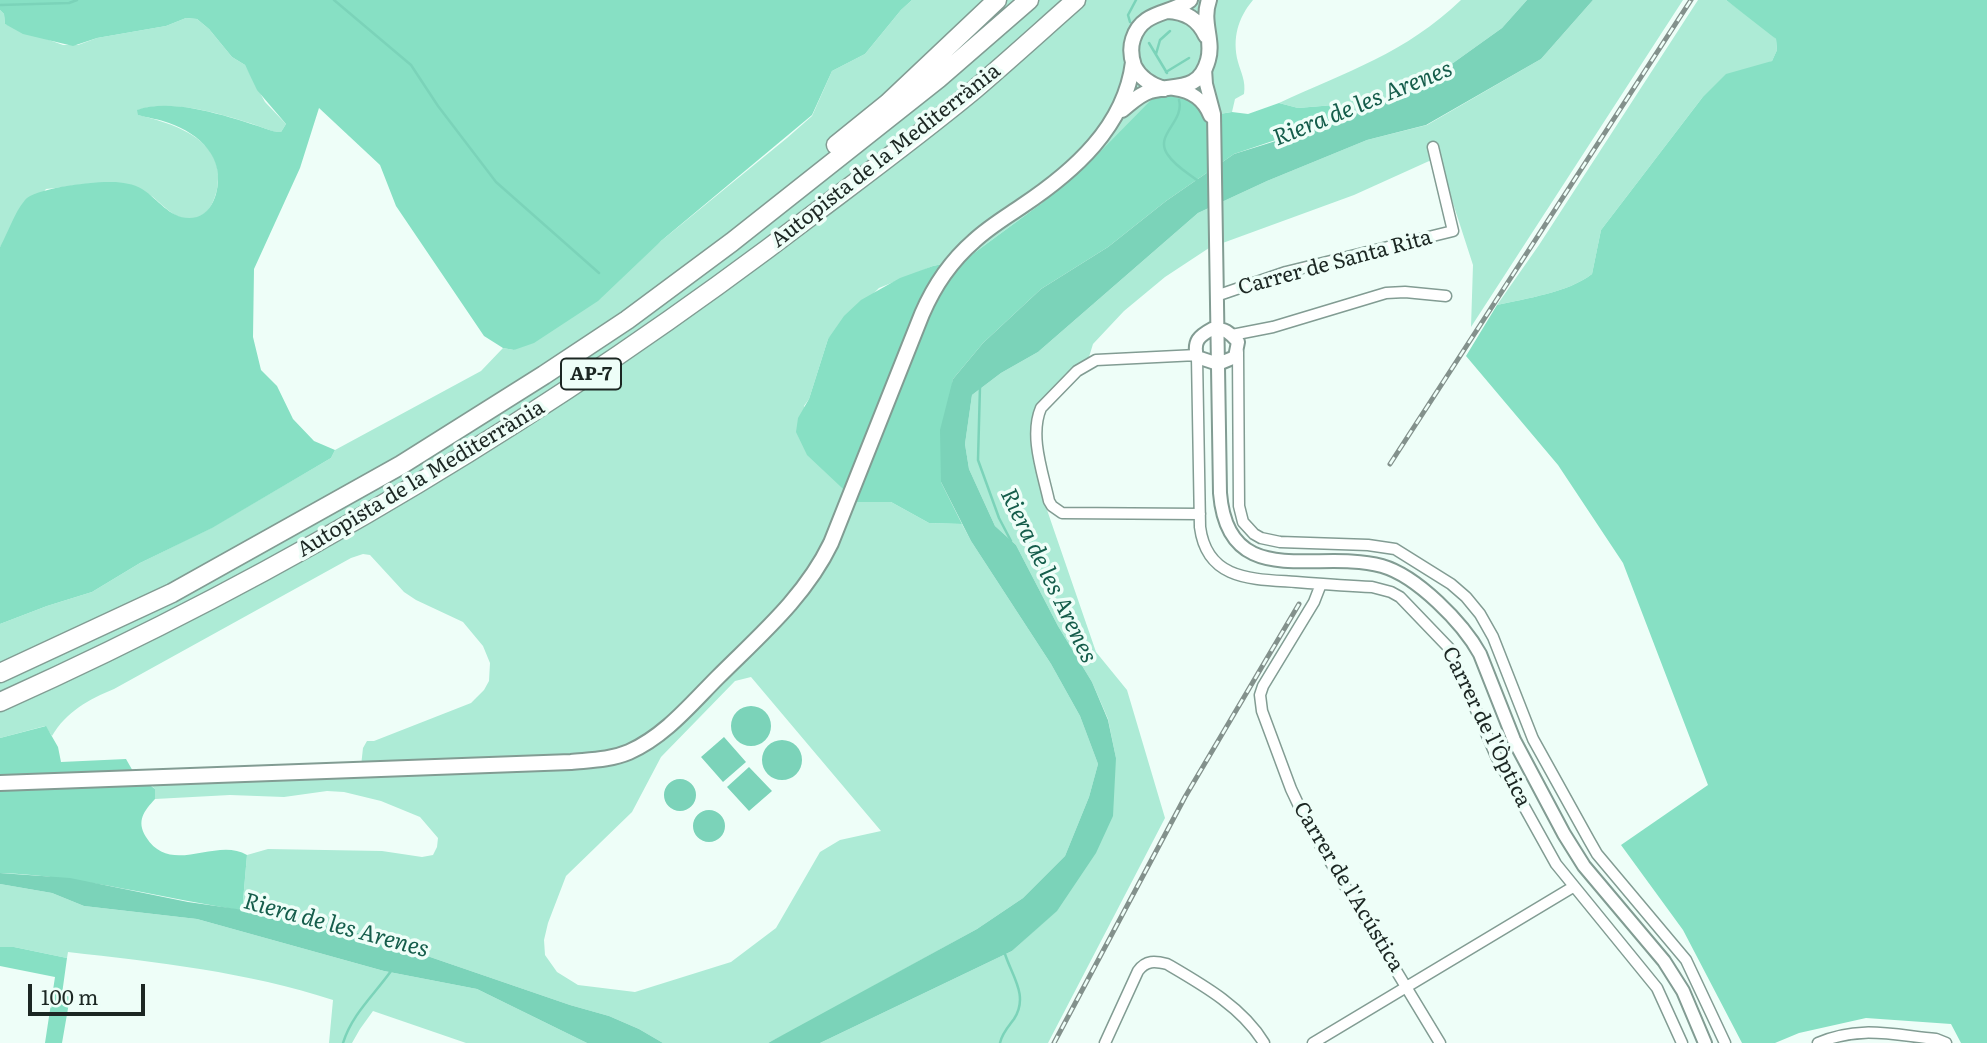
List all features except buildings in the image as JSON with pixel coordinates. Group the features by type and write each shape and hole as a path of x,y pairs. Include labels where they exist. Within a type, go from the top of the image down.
{"highway":[{"path":"799,187 823,156 888,103 998,0"},
{"name":"Autopista de la Mediterrània","path":"0,673 172,593 449,436 626,320 732,242 938,79 1029,0"},
{"name":"Autopista de la Mediterrània","path":"0,702 99,657 237,587 388,503 520,421 690,308 766,252 973,90 1076,0"}],"main road":[{"path":"1117,115 1127,94 1133,62 1131,47 1139,27 1151,16 1190,0"},
{"path":"0,782 571,762 618,756 645,743 671,724 755,642 800,593 817,569 831,543 922,314 945,271 976,239 1069,171 1117,115 1143,94 1194,81 1205,69 1209,54 1205,14 1209,0"},
{"path":"1166,11 1183,13 1194,19 1208,41"},
{"path":"1133,62 1145,80 1170,89"}],"street":[{"path":"1205,69 1206,85 1213,108 1214,129 1221,504 1225,522 1235,541 1254,555 1270,559 1365,563 1391,569 1414,583 1454,620 1475,644 1514,740 1564,834 1584,866 1664,961 1683,991 1705,1043"},
{"path":"1170,89 1189,92 1203,102 1214,129"},
{"name":"Carrer de Santa Rita","path":"1216,296 1286,272 1453,231 1433,147"},
{"path":"1200,514 1062,513 1052,506 1049,500 1037,445 1038,415 1041,408 1077,371 1106,358 1219,353 1251,332 1386,293 1446,296"},
{"path":"1219,353 1223,329 1217,328 1199,336 1195,346 1219,353 1235,371 1239,506 1243,522 1254,534 1271,541 1368,545 1395,550 1451,584 1473,604 1498,648 1533,739 1589,840 1602,860 1686,960 1725,1043"},
{"name":"Carrer de l'Òptica","path":"1219,353 1199,372 1200,514 1205,546 1216,562 1231,573 1254,579 1372,587 1391,592 1442,639 1456,658 1496,756 1556,864 1657,988 1682,1043"},
{"name":"Carrer de l'Acústica","path":"1321,584 1263,686 1259,704 1299,808 1440,1043"},
{"path":"1313,1043 1573,887"},
{"path":"1105,1043 1138,971 1149,962 1167,964 1231,1005 1254,1027 1264,1043"},
{"path":"1818,1043 1855,1031 1936,1039 1946,1043"}],"shaded area":[{"path":"0,0 912,0 865,54 832,71 812,115 661,241 598,301 534,343 514,350 503,348 484,336 396,206 380,165 319,108 300,168 254,269 253,337 261,370 277,386 293,419 314,441 335,450 331,458 212,528 140,563 92,592 0,624 0,247 18,211 25,200 40,192 79,184 116,182 139,187 173,214 188,218 197,217 209,208 216,194 218,181 214,159 208,149 191,134 165,122 138,115 137,110 152,106 170,106 207,111 276,132 281,132 286,124 257,90 245,65 232,57 197,19 186,18 166,26 97,38 73,46 23,34 5,24"},
{"path":"912,0 1253,0 1243,14 1236,37 1236,53 1244,81 1244,94 1235,99 1232,112 1207,116 1097,155 1042,203 966,259 933,266 879,288 828,339 809,399 804,406 857,502 891,502 929,523 962,524 1051,664 1080,716 1098,764 1089,797 1065,856 1023,898 977,929 768,1043 663,1043 609,1016 366,935 247,911 243,901 247,855 268,849 382,851 422,857 433,855 437,847 438,838 420,817 381,801 344,792 327,791 284,797 230,795 155,799 155,789 149,783 361,766 363,748 367,741 374,741 471,703 484,690 489,681 490,663 483,646 463,622 404,592 370,555 351,558 87,702 71,713 52,736 45,726 0,738 0,624 92,592 140,563 211,528 331,458 335,450 481,371 503,348 514,350 661,241 787,138 812,116 832,71 865,54","holes":["751,677 881,831 840,840 820,852 776,928 731,962 635,992 578,985 557,972 545,955 544,940 548,923 566,876 632,812 661,757 735,681"]},
{"path":"1461,0 1527,0 1502,28 1414,91 1353,114 1334,105 1298,108 1279,103 1397,48"},
{"path":"1527,0 1593,0 1541,59 1426,125 1367,140 1198,213 1038,352 1001,373 972,395 965,444 969,469 995,526 1016,545 1058,626 1092,682 1108,720 1116,758 1113,816 1096,853 1057,911 1012,951 820,1043 768,1043 977,929 1023,898 1065,856 1089,797 1098,764 1080,716 1051,664 971,541 941,482 940,430 953,379 983,343 1041,289 1108,247 1166,201 1234,154 1311,130 1414,91 1502,28"},
{"path":"1593,0 1683,0 1471,327 1473,265 1438,157 1354,195 1209,248 1165,277 1124,311 1093,344 1089,357 1035,407 1033,446 1046,507 1096,652 1127,690 1165,818 1048,1043 820,1043 1012,951 1057,910 1116,758 1108,719 1092,682 1058,626 1016,545 995,526 969,469 965,444 972,395 1001,373 1038,352 1198,213 1367,140 1427,125 1541,59"},
{"path":"1698,0 1726,0 1766,29 1776,39 1777,50 1772,61 1702,98 1601,230 1592,274 1559,290 1497,305 1539,245"},
{"path":"1726,0 1987,0 1987,1043 1961,1043 1951,1024 1866,1018 1799,1033 1775,1043 1742,1043 1683,930 1621,845 1708,785 1623,563 1558,465 1466,356 1497,305 1559,290 1592,274 1601,230 1702,98 1726,74 1772,61 1777,50 1776,39"},
{"path":"0,10 4,14 5,24 63,45 78,45 97,38 166,26 186,18 197,19 232,57 245,65 265,102 286,124 281,132 275,132 226,116 189,108 170,106 138,110 138,115 182,129 206,146 214,158 218,172 216,193 207,211 193,219 185,219 138,189 112,183 46,189 0,247"},
{"path":"1170,96 1195,102 1207,116 1232,112 1248,114 1279,103 1298,108 1334,105 1353,114 1234,154 1166,201 1108,247 1041,289 983,343 953,379 941,482 962,524 929,523 891,502 857,502 807,455 796,432 798,418 809,399 828,339 844,316 861,300 900,278 933,266 966,259 1042,203 1097,155 1152,99"},
{"path":"751,706 759,707 765,712 770,718 770,734 765,740 759,745 751,746 743,745 737,740 732,734 731,726 732,718 737,712 743,707"},
{"path":"46,726 58,747 61,762 126,759 134,773 155,789 155,799 145,812 142,826 146,837 156,848 168,854 181,855 235,850 247,855 243,901 247,911 93,883 0,873 0,738"},
{"path":"724,737 746,762 723,782 701,757"},
{"path":"782,740 796,746 802,760 796,774 782,780 768,774 762,760 768,746"},
{"path":"749,767 772,791 749,811 727,787"},
{"path":"680,779 691,784 696,795 691,806 680,811 669,806 664,795 669,784"},
{"path":"709,810 720,815 725,826 720,837 709,842 698,837 693,826 698,815"},
{"path":"0,873 70,878 188,902 272,914 366,935 609,1016 663,1043 587,1043 477,989 384,971 197,919 84,906 52,893 0,884"},
{"path":"0,884 52,893 84,906 197,919 384,971 477,989 587,1043 466,1043 373,1011 352,1043 329,1043 333,1000 301,990 168,964 68,952 67,958 14,947 0,947"},
{"path":"0,947 14,947 67,958 62,994 70,997 62,1043 45,1043 55,977 0,966"}],"waterway":[{"path":"0,5 69,3 77,0"},
{"path":"334,0 411,65 438,106 496,182 599,273"},
{"path":"1130,22 1128,15 1136,0"},
{"path":"1156,54 1160,40 1170,31"},
{"path":"1149,43 1167,73"},
{"path":"1166,72 1189,58"},
{"path":"1179,100 1178,115 1166,135 1164,148 1174,163 1198,181"},
{"name":"Riera de les Arenes","path":"980,386 978,460 999,518 1011,541"},
{"path":"1000,1043 1018,1011 1020,1002 1018,986 1005,954"},
{"path":"343,1043 358,1014 391,971"}],"railway":[{"path":"1390,464 1691,0"},
{"path":"1054,1043 1185,797 1299,604"}]}
